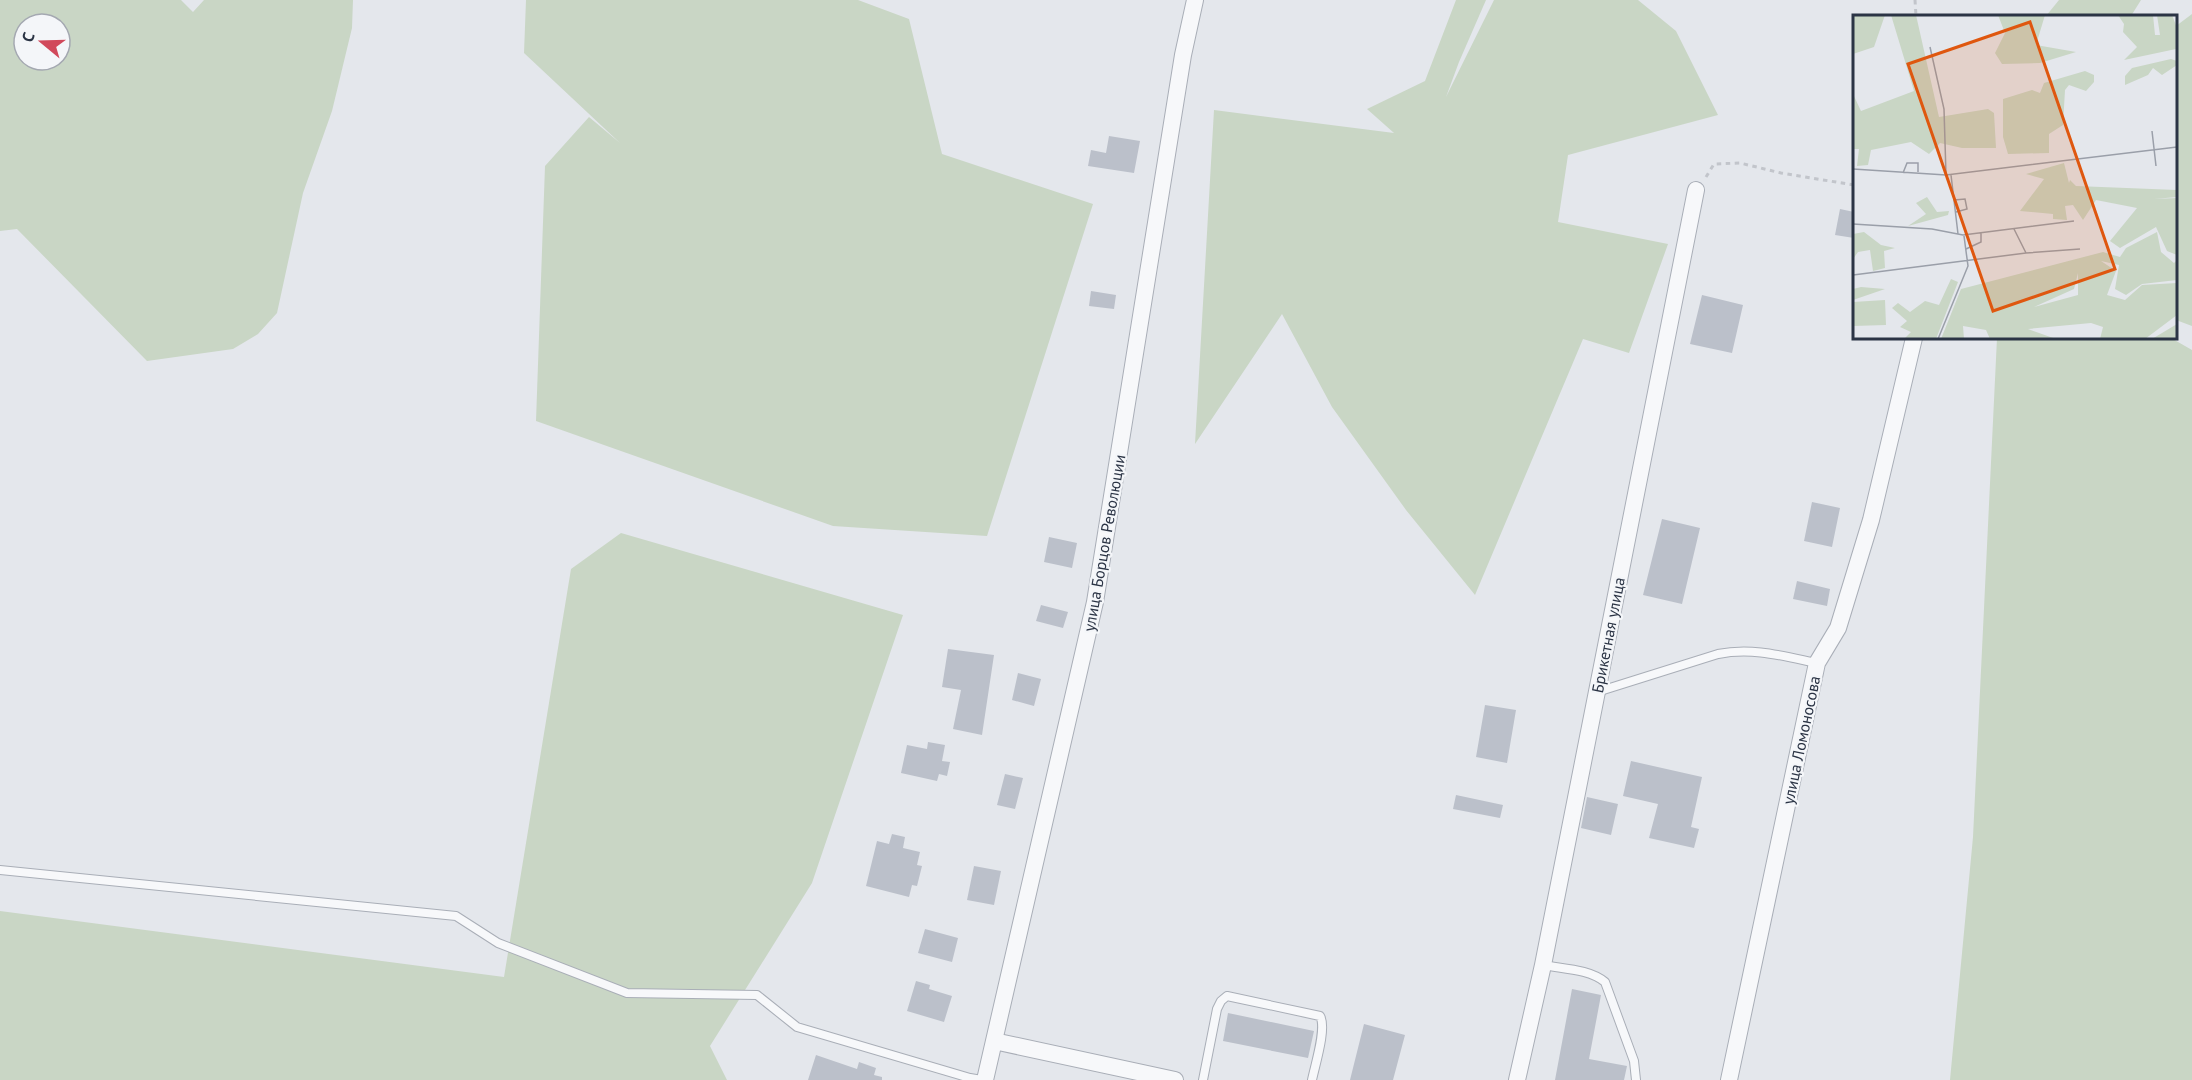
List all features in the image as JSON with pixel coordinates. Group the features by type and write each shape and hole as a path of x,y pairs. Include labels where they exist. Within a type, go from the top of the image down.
{"street":[{"name":"улица Борцов Революции","path":"983,1080 994,1041 1095,602 1181,66 1195,0"},
{"name":"Брикетная улица","path":"1517,1080 1543,965 1696,190"},
{"name":"улица Ломоносова","path":"1729,1080 1817,663 1838,628 1871,520 1914,339"},
{"path":"994,1041 1175,1080"}],"lane":[{"path":"1597,692 1737,650 1817,663"},
{"path":"0,870 456,916 498,943 627,993 757,995 797,1027 983,1080"},
{"path":"1543,965 1588,974 1605,982 1634,1061 1636,1080"},
{"path":"1203,1080 1217,1009 1227,996 1320,1016 1323,1020 1323,1030 1312,1080"}],"path":[{"path":"1696,190 1714,164 1740,163 1781,173 1853,185"}],"green space":[{"path":"0,0 181,0 193,12 204,0 353,0 352,28 332,111 303,193 277,313 258,334 233,349 147,361 17,229 0,231"},
{"path":"526,0 858,0 909,19 942,154 1093,204 987,536 833,526 536,421 545,166 589,117 620,143 524,53"},
{"path":"1456,0 1486,0 1446,97 1494,0 1638,0 1676,31 1718,115 1568,155 1558,222 1668,244 1629,353 1583,339 1475,595 1406,510 1332,407 1282,314 1195,444 1214,110 1394,133 1367,109 1425,81"},
{"path":"2059,0 2141,0 2132,15 2047,15"},
{"path":"2192,14 2192,326 2177,320 2177,25"},
{"path":"1997,339 2173,339 2192,350 2192,1080 1950,1080 1973,837"},
{"path":"621,533 903,615 812,883 710,1046 727,1080 0,1080 0,911 504,977 571,569"}],"building":[{"path":"1109,136 1140,141 1134,173 1088,166 1091,150 1106,153"},
{"path":"1840,209 1853,212 1853,238 1835,235"},
{"path":"1091,291 1116,295 1114,309 1089,306"},
{"path":"1702,295 1743,305 1732,353 1690,344"},
{"path":"1812,502 1840,508 1832,547 1804,541"},
{"path":"1662,519 1700,528 1682,604 1643,595"},
{"path":"1049,537 1077,543 1072,568 1044,562"},
{"path":"1797,581 1830,589 1827,606 1793,599"},
{"path":"1041,605 1068,612 1063,628 1036,621"},
{"path":"948,649 994,655 982,735 953,729 961,690 942,687"},
{"path":"1018,673 1041,679 1034,706 1012,700"},
{"path":"1485,705 1516,710 1507,763 1476,757"},
{"path":"928,742 945,745 942,761 950,762 947,776 939,774 937,781 901,773 907,745 927,749"},
{"path":"1631,761 1702,777 1691,827 1699,829 1694,848 1649,838 1658,804 1623,796"},
{"path":"1005,774 1023,778 1015,809 997,805"},
{"path":"1456,795 1503,805 1500,818 1453,809"},
{"path":"1587,797 1618,804 1611,835 1581,828"},
{"path":"892,834 905,837 903,848 920,852 917,865 922,866 917,886 912,885 909,897 866,886 877,841 889,844"},
{"path":"974,866 1001,871 994,905 967,900"},
{"path":"925,929 958,938 952,962 918,953"},
{"path":"916,981 930,985 929,989 952,996 944,1022 907,1011"},
{"path":"1572,989 1601,995 1589,1059 1627,1066 1624,1080 1555,1080"},
{"path":"1228,1013 1314,1031 1308,1058 1223,1041"},
{"path":"1364,1024 1405,1035 1393,1080 1350,1080"},
{"path":"816,1055 857,1069 859,1062 876,1068 874,1075 882,1077 882,1080 808,1080"}]}
